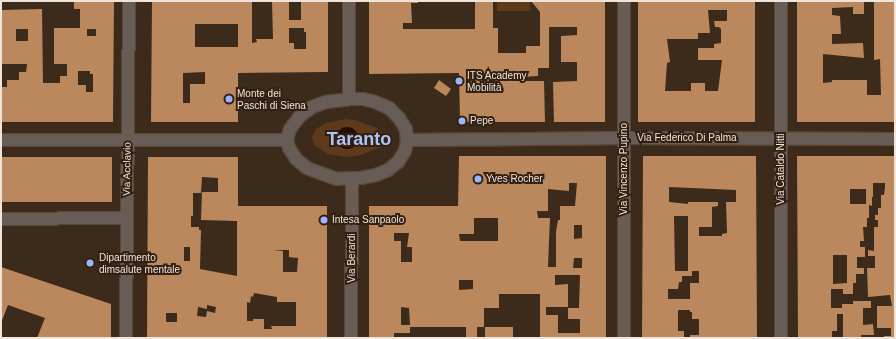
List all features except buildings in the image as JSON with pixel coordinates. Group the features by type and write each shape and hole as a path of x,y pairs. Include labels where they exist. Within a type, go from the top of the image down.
{"street":[{"name":"Via Acclavio","path":"126,338 129,1"},
{"path":"349,1 349,99"},
{"name":"Via Vincenzo Pupino","path":"624,1 624,338"},
{"name":"Via Cataldo Nitti","path":"781,1 781,338"},
{"path":"349,99 363,99 389,108 399,118 406,129 407,140 405,151 398,162 388,170 376,175 337,179 306,168 296,159 289,148 287,140 290,129 298,117 312,107 326,102 349,99"},
{"name":"Via Federico Di Palma","path":"407,140 624,138 895,139"},
{"path":"1,140 287,140"},
{"name":"Via Berardi","path":"351,338 352,178"},
{"path":"1,219 127,218"}],"shaded area":[{"path":"497,1 530,1 530,11 497,11"},
{"path":"345,119 355,120 377,128 382,133 384,140 380,147 361,155 347,157 328,154 314,145 312,137 316,129 326,123"},
{"path":"343,127 351,127 358,134 358,142 351,149 343,149 336,142 336,134"}],"place":[{"name":"ITS Academy Mobilità","path":"459,81"},
{"name":"Monte dei Paschi di Siena","path":"229,99"},
{"name":"Pepe","path":"462,121"},
{"name":"Yves Rocher","path":"478,179"},
{"name":"Intesa Sanpaolo","path":"324,220"},
{"name":"Dipartimento dimsalute mentale","path":"90,263"}],"district":[{"name":"Taranto","path":"359,139"}]}
